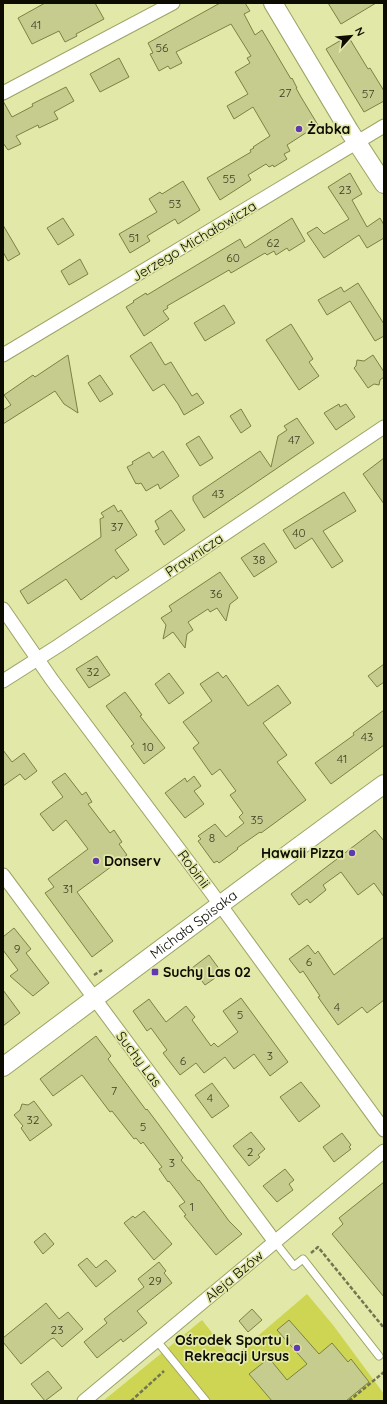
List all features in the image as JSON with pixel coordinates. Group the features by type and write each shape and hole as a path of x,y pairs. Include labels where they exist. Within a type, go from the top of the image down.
{"street":[{"path":"3,93 172,3"},
{"path":"273,3 384,184"},
{"name":"Jerzego Michałowicza","path":"3,355 384,126"},
{"name":"Prawnicza","path":"3,681 384,427"},
{"name":"Robinii","path":"3,609 52,680 220,905 384,1130"},
{"name":"Michała Spisaka","path":"3,1067 384,784"},
{"name":"Suchy Las","path":"3,875 275,1242"},
{"name":"Aleja Bzów","path":"84,1401 384,1151"}],"lane":[{"path":"275,1242 294,1266 303,1259 379,1356"},
{"path":"157,1341 206,1401"}],"path":[{"path":"303,1259 318,1247 384,1328"},
{"path":"131,1401 164,1371"},
{"path":"349,1401 384,1372"}],"green space":[{"name":"Ośrodek Sportu i Rekreacji Ursus","path":"307,1294 333,1325 384,1394 384,1401 103,1401 202,1320 232,1358"}],"building":[{"path":"45,3 95,3 104,19 76,34 77,36 65,42 59,31 32,44 18,18"},
{"path":"220,3 245,3 250,11 244,14 255,35 262,30 291,79 292,78 296,88 318,125 287,145 290,151 284,154 287,159 274,167 273,165 269,167 266,164 248,175 251,180 220,200 207,178 251,152 250,150 254,148 253,147 270,136 253,107 234,119 227,106 248,94 235,72 250,63 247,58 251,56 231,24 176,52 182,63 170,69 168,66 159,71 150,54 153,53 148,43"},
{"path":"328,3 376,3 341,24"},
{"path":"348,36 368,69 370,68 384,91 384,101 364,112 326,49"},
{"path":"119,58 129,77 100,92 90,74"},
{"path":"66,87 74,101 54,112 58,119 39,128 38,125 16,136 21,144 8,150 3,143 3,101 12,117 33,106 32,104"},
{"path":"350,173 362,194 352,200 367,227 380,218 384,225 384,238 367,248 359,235 324,258 307,233 317,227 324,234 349,219 328,187"},
{"path":"183,181 200,210 178,224 175,219 147,236 150,241 130,253 119,234 157,212 149,199 160,192 162,194"},
{"path":"63,218 74,235 58,245 47,228"},
{"path":"292,218 305,241 289,251 287,248 276,255 274,251 267,255 265,253 231,273 229,270 167,306 168,308 163,311 169,319 144,336 126,307 134,302 133,301 146,293 147,295 240,239 245,248"},
{"path":"3,225 20,254 8,261 3,252"},
{"path":"80,259 88,274 69,285 61,271"},
{"path":"358,283 384,324 384,336 375,341 350,301 327,315 318,300 341,287 344,292"},
{"path":"224,305 235,323 205,341 194,323"},
{"path":"291,324 313,359 309,362 319,376 299,390 266,340"},
{"path":"151,342 165,365 171,362 192,396 197,393 204,403 184,415 164,384 153,391 130,356"},
{"path":"68,355 78,413 64,404 55,391 3,424 3,410 11,405 4,395 33,375 35,377"},
{"path":"373,355 384,372 384,377 380,380 379,385 374,384 368,388 354,368 357,360 364,361"},
{"path":"100,375 113,394 100,402 88,383"},
{"path":"339,404 340,407 346,404 355,417 336,430 324,413"},
{"path":"241,409 251,426 241,433 230,416"},
{"path":"297,418 314,443 204,518 193,500 193,496 260,451 271,467 278,436 287,430 284,426"},
{"path":"199,436 213,458 200,466 186,444"},
{"path":"163,451 179,476 160,489 158,484 146,491 141,483 136,484 127,467 133,464 132,462 149,452 153,458"},
{"path":"384,458 384,504 363,474"},
{"path":"344,492 356,511 323,531 343,561 332,568 312,538 295,549 283,530"},
{"path":"114,505 118,512 121,510 137,535 115,550 129,570 116,579 114,576 81,600 66,579 28,604 20,591 101,537 100,519 104,517 101,513"},
{"path":"171,510 185,530 164,545 155,531 159,529 155,521"},
{"path":"264,543 277,562 254,577 241,558"},
{"path":"220,572 238,598 230,604 226,621 217,608 210,612 208,609 188,622 193,630 187,634 185,648 173,632 163,639 166,625 161,618 172,611 169,606"},
{"path":"97,656 110,675 89,688 76,669"},
{"path":"384,664 384,682 377,687 368,676"},
{"path":"218,672 223,678 226,675 248,706 278,685 291,703 263,723 287,755 277,762 306,800 261,833 260,832 237,848 238,849 219,863 217,861 214,863 198,841 201,839 198,836 215,824 226,837 244,823 239,817 243,813 230,795 236,791 220,769 212,775 193,748 199,743 183,722 212,701 200,684"},
{"path":"169,673 184,693 169,704 155,684"},
{"path":"125,692 142,715 140,716 165,748 144,764 131,746 134,744 106,706"},
{"path":"384,710 384,745 331,784 315,763 354,735 353,733"},
{"path":"3,750 12,762 24,753 37,771 25,780 20,774 3,786"},
{"path":"65,773 82,795 86,792 92,802 88,804 110,833 114,830 122,842 119,844 127,855 77,892 113,941 92,957 45,893 54,887 48,879 88,849 66,820 53,831 40,814 63,797 52,782"},
{"path":"194,776 201,786 194,791 204,804 185,818 165,793 185,778 187,782"},
{"path":"375,830 384,841 384,897 374,883 358,895 341,872 323,885 326,890 310,903 307,899 299,905 291,894"},
{"path":"14,928 31,949 26,953 49,983 33,996 10,976 18,970 3,950 3,937"},
{"path":"384,937 384,1000 367,1013 362,1007 338,1025 318,997 320,996 303,971 300,973 289,959 308,945 315,954 318,951 334,975"},
{"path":"209,955 220,970 213,975 215,978 205,985 192,968"},
{"path":"3,990 20,1013 3,1026"},
{"path":"241,998 288,1062 270,1076 254,1054 234,1069 225,1057 204,1073 196,1063 180,1075 163,1053 167,1050 151,1028 147,1031 133,1011 149,999 166,1022 186,1006 195,1017 192,1020 211,1046 214,1043 218,1047 238,1032 223,1011"},
{"path":"96,1036 111,1056 108,1059 183,1158 181,1160 198,1181 199,1180 229,1221 242,1234 216,1255 184,1216 186,1215 179,1206 185,1202 159,1169 162,1167 143,1142 141,1144 136,1138 134,1139 112,1111 110,1112 82,1075 53,1096 40,1079"},
{"path":"301,1082 320,1106 299,1122 280,1097"},
{"path":"212,1083 229,1106 212,1118 195,1095"},
{"path":"34,1101 52,1125 30,1141 21,1128 23,1126 14,1115 20,1110 22,1104 28,1105"},
{"path":"251,1132 265,1149 258,1155 260,1157 249,1166 233,1146"},
{"path":"342,1133 351,1145 349,1147 351,1149 334,1162 323,1147"},
{"path":"285,1169 294,1180 289,1184 293,1190 277,1202 263,1186"},
{"path":"384,1182 384,1297 332,1234 343,1224 339,1218"},
{"path":"144,1211 172,1244 154,1260 124,1223 133,1216 135,1218"},
{"path":"45,1233 54,1244 43,1254 34,1242"},
{"path":"87,1258 96,1268 106,1260 116,1271 96,1287 78,1265"},
{"path":"159,1262 166,1271 164,1273 172,1283 137,1311 147,1323 123,1342 121,1339 97,1358 84,1342 107,1323 104,1319 144,1287 138,1279"},
{"path":"46,1303 59,1319 68,1312 83,1329 62,1347 54,1338 51,1339 21,1364 3,1342 3,1338"},
{"path":"252,1309 262,1320 248,1332 239,1321"},
{"path":"289,1320 319,1354 332,1343 348,1362 351,1359 369,1382 346,1401 272,1401 249,1374 269,1358 287,1380 307,1364 277,1330"},
{"path":"48,1371 62,1388 45,1401 31,1384"}],"place":[{"name":"Żabka","path":"299,129"},
{"name":"Hawaii Pizza","path":"352,853"},
{"name":"Donserv","path":"96,861"},
{"name":"Suchy Las 02","path":"155,972"},
{"name":"Ośrodek Sportu i Rekreacji Ursus","path":"297,1348"}]}
